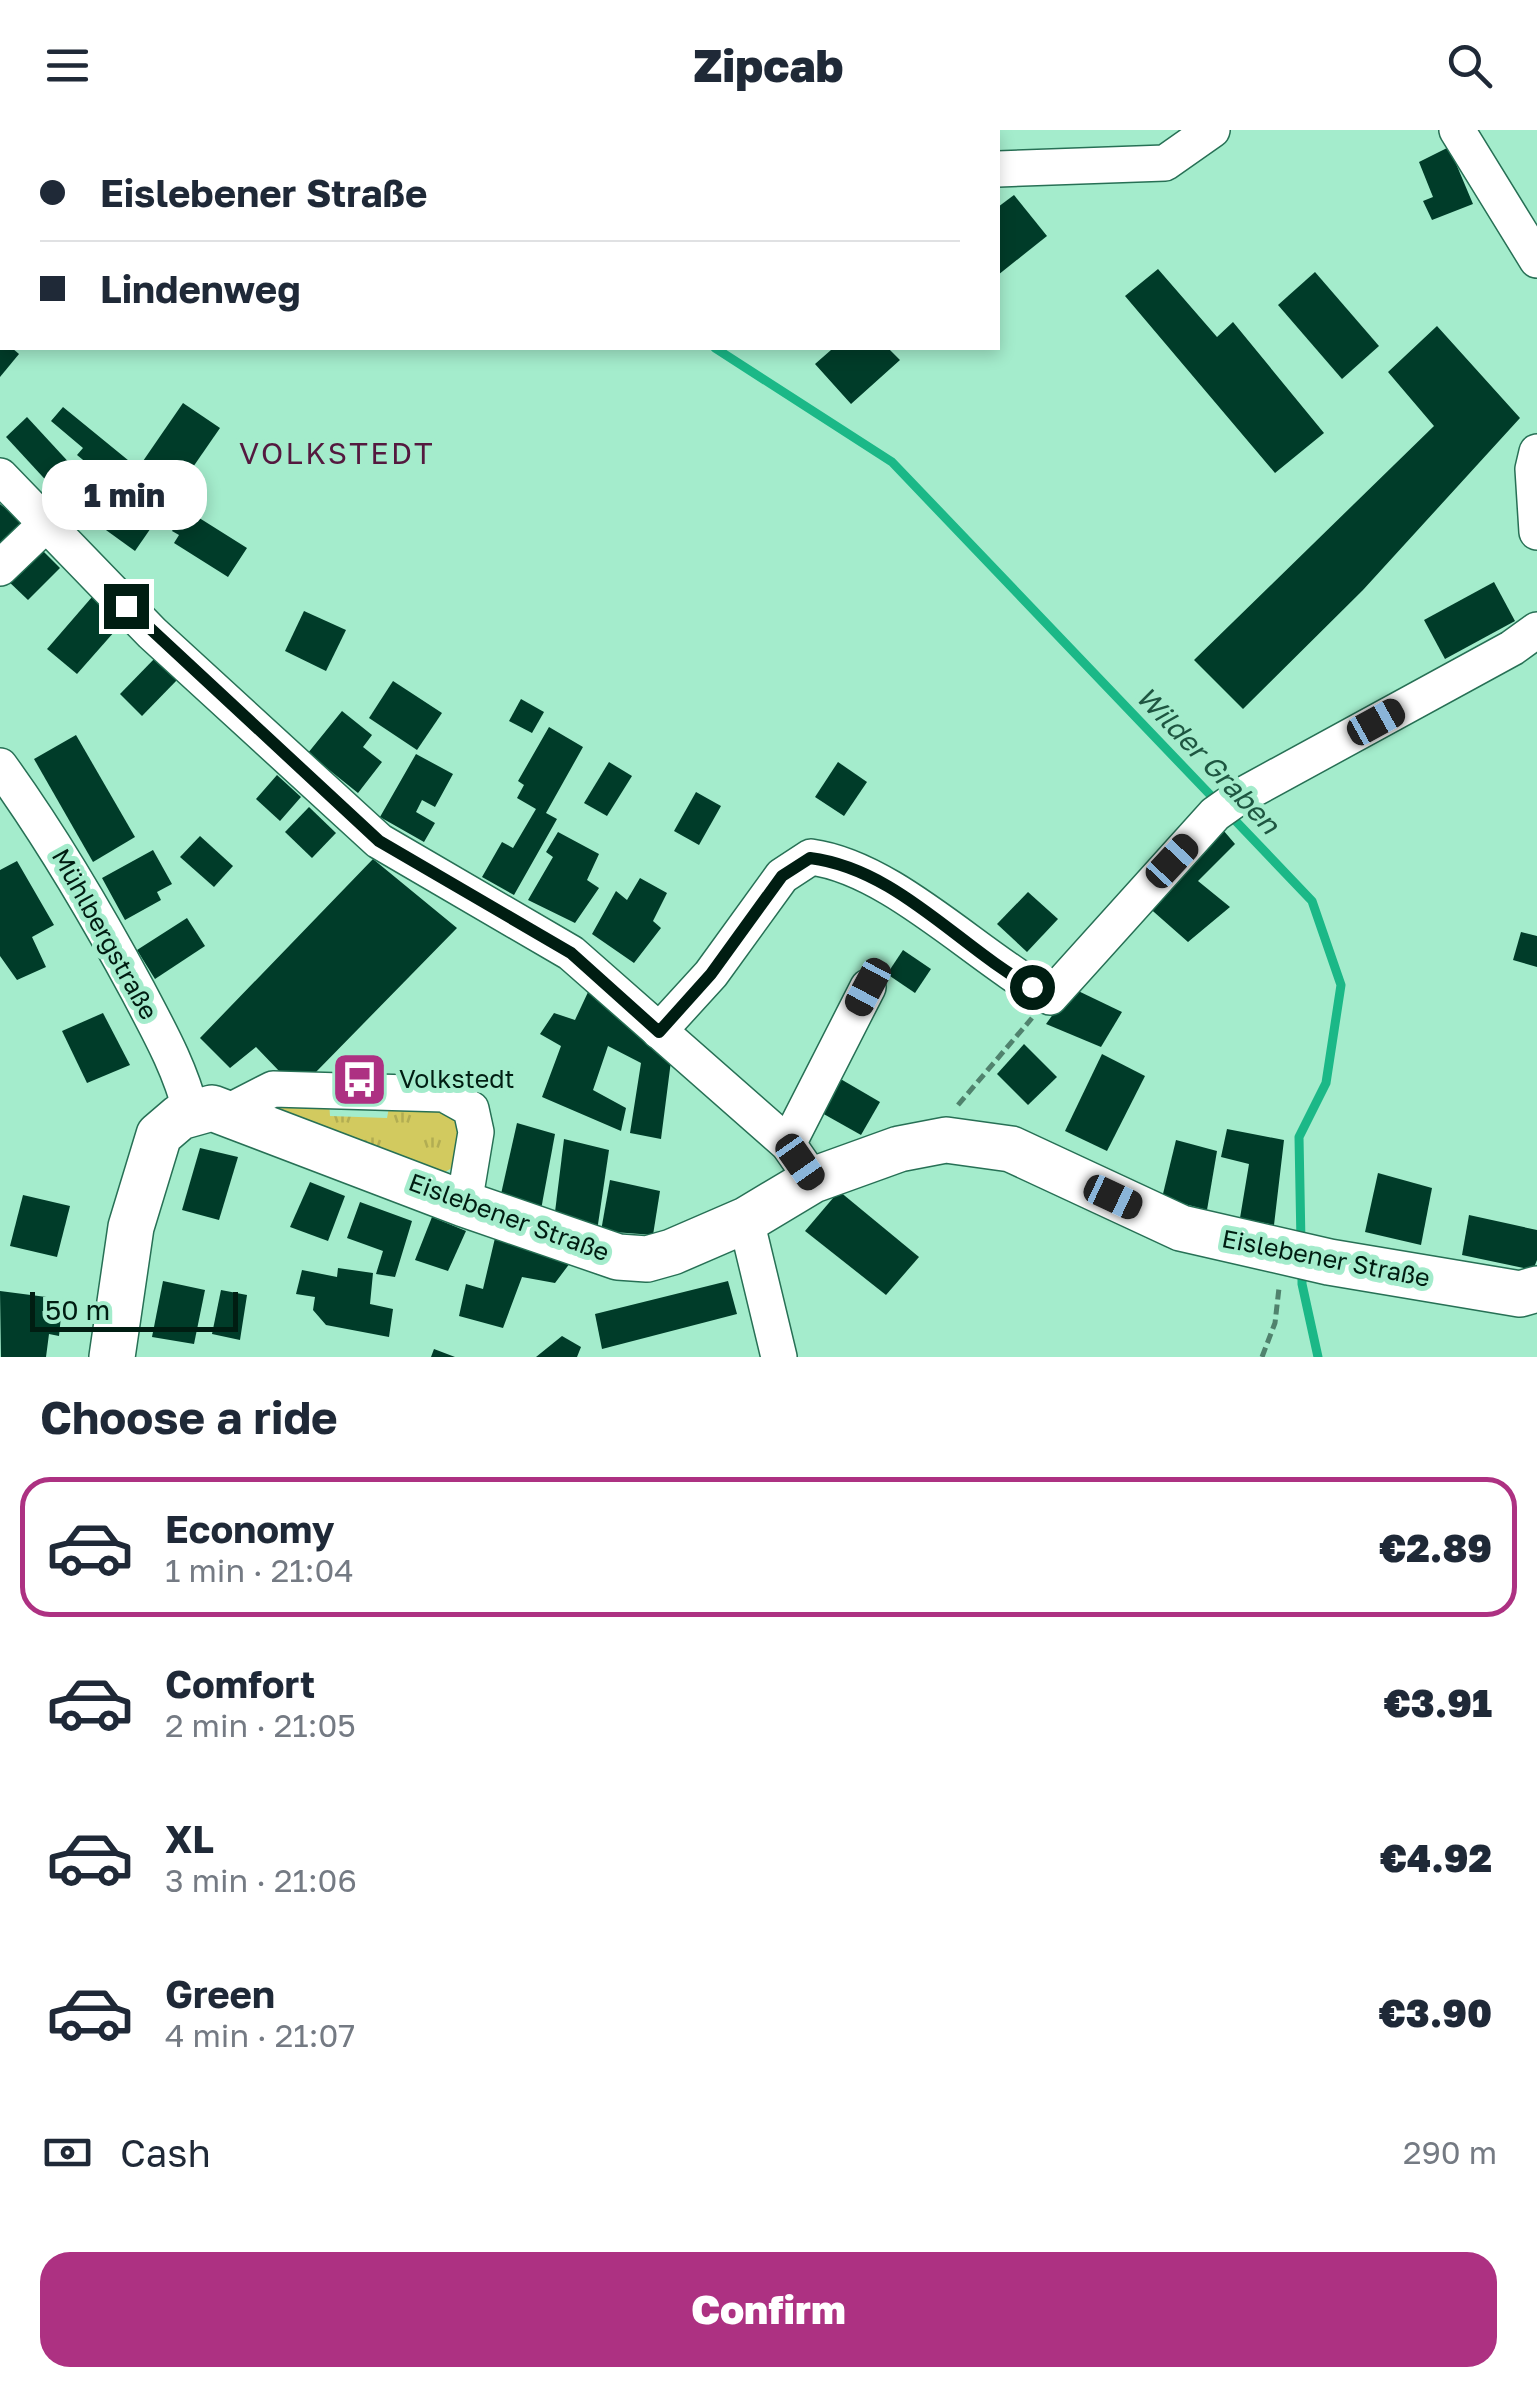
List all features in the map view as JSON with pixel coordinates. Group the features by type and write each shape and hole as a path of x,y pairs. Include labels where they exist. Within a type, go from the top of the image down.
{"main road":[{"name":"Eislebener Straße","path":"209,1112 618,1256 646,1259 672,1252 746,1220 814,1180 899,1150 946,1140 1011,1149 1180,1228 1329,1262 1520,1294 1537,1290"},
{"path":"112,1357 131,1228 159,1135 209,1112"}],"street":[{"path":"1000,170 1165,163 1212,130"},
{"path":"1457,130 1537,260"},
{"path":"1537,452 1537,532"},
{"path":"0,476 152,633 379,841 571,953 788,1144 814,1180"},
{"path":"0,568 46,524"},
{"path":"659,1032 711,974 782,876 810,858 838,861 874,880 1050,997 1227,806 1512,648 1537,630"},
{"name":"Mühlbergstraße","path":"0,766 51,838 182,1075 209,1112"},
{"path":"788,1144 868,987"},
{"path":"209,1112 273,1089 444,1094 471,1109 476,1132 464,1204"},
{"path":"746,1220 779,1357"}],"path":[{"path":"946,1140 954,1108 1050,997"},
{"path":"1262,1357 1276,1323 1282,1252"}],"green space":[{"path":"329,1101 330,1116 387,1118 390,1102 450,1113 463,1132 452,1168 434,1178 263,1108"}],"building":[{"path":"1449,147 1473,204 1432,220 1423,201 1433,197 1419,162"},
{"path":"1014,195 1047,236 1000,273 1000,206"},
{"path":"1158,269 1217,337 1233,322 1324,433 1275,473 1125,296"},
{"path":"1315,272 1379,346 1342,379 1278,305"},
{"path":"1437,326 1520,418 1363,590 1243,709 1194,660 1434,426 1388,372"},
{"path":"0,350 14,350 19,354 0,377"},
{"path":"831,350 890,350 900,360 851,404 815,364"},
{"path":"183,403 220,428 135,551 99,525"},
{"path":"63,407 134,465 116,487 77,455 83,448 51,421"},
{"path":"27,417 98,494 77,514 6,437"},
{"path":"0,504 24,523 0,552"},
{"path":"185,509 247,548 228,577 174,543 179,535 172,531"},
{"path":"38,546 60,568 28,600 5,578"},
{"path":"1494,582 1515,621 1445,659 1424,620"},
{"path":"92,597 122,623 77,674 47,649"},
{"path":"304,611 346,630 326,671 285,651"},
{"path":"156,657 178,679 142,716 120,694"},
{"path":"393,681 442,713 417,750 369,718"},
{"path":"521,699 544,712 532,733 509,721"},
{"path":"342,711 372,735 363,747 382,762 358,793 308,753"},
{"path":"549,727 583,747 546,813 557,819 514,895 482,877 502,842 513,848 536,809 517,798 524,785 518,781"},
{"path":"76,735 135,837 93,862 34,759"},
{"path":"416,754 453,774 435,807 422,800 416,812 435,823 424,842 380,817"},
{"path":"609,762 632,776 607,816 584,803"},
{"path":"838,762 867,782 844,816 815,797"},
{"path":"277,775 301,797 280,821 256,799"},
{"path":"696,792 721,806 699,845 674,831"},
{"path":"309,807 336,833 312,858 285,832"},
{"path":"1218,824 1235,844 1198,881 1230,907 1188,942 1146,905"},
{"path":"558,832 599,854 587,880 599,888 575,923 528,900 553,857 546,852"},
{"path":"200,836 233,866 214,887 180,857"},
{"path":"153,850 172,884 157,892 161,900 125,920 102,878"},
{"path":"373,859 457,928 315,1073 281,1073 256,1047 230,1068 200,1038"},
{"path":"17,861 54,925 32,937 46,967 17,980 0,956 0,870"},
{"path":"640,878 667,893 653,921 661,928 634,963 592,934 616,891 627,900"},
{"path":"1028,892 1058,919 1027,952 997,924"},
{"path":"187,918 205,946 155,979 137,950"},
{"path":"1521,932 1537,936 1537,967 1513,960"},
{"path":"903,950 931,969 915,993 887,974"},
{"path":"1072,988 1122,1012 1101,1047 1046,1024"},
{"path":"589,990 671,1061 661,1139 630,1133 641,1063 608,1046 593,1090 626,1108 621,1131 542,1097 561,1046 540,1034 554,1013 575,1020"},
{"path":"103,1013 130,1065 87,1083 62,1031"},
{"path":"1024,1044 1057,1077 1028,1105 997,1074"},
{"path":"1102,1054 1145,1076 1107,1151 1065,1131"},
{"path":"832,1074 880,1102 861,1135 813,1108"},
{"path":"517,1123 555,1134 540,1215 499,1203"},
{"path":"1227,1129 1284,1140 1274,1225 1240,1218 1249,1164 1221,1157"},
{"path":"564,1139 609,1150 597,1231 554,1220"},
{"path":"1176,1140 1217,1151 1207,1210 1162,1198"},
{"path":"200,1148 238,1157 219,1220 182,1210"},
{"path":"1378,1173 1432,1188 1421,1245 1365,1232"},
{"path":"610,1180 660,1191 653,1235 601,1231"},
{"path":"310,1182 345,1196 328,1241 290,1227"},
{"path":"839,1191 919,1257 886,1295 805,1231"},
{"path":"23,1195 70,1206 57,1257 10,1246"},
{"path":"360,1202 412,1221 395,1277 376,1274 383,1251 347,1238"},
{"path":"1469,1215 1537,1230 1533,1270 1462,1255"},
{"path":"432,1217 466,1231 448,1271 415,1260"},
{"path":"495,1238 573,1259 555,1283 522,1277 503,1328 459,1316 466,1284 483,1289"},
{"path":"338,1268 373,1273 370,1304 393,1309 389,1337 326,1325 313,1310 315,1297 296,1294 302,1270 337,1277"},
{"path":"163,1281 205,1290 194,1344 152,1337"},
{"path":"728,1281 737,1314 602,1349 595,1314"},
{"path":"221,1290 247,1295 240,1340 212,1334"},
{"path":"0,1291 54,1298 52,1315 61,1316 59,1336 49,1334 46,1357 1,1357"},
{"path":"562,1336 581,1347 577,1357 536,1357"},
{"path":"434,1349 455,1357 431,1357"}],"waterway":[{"name":"Wilder Graben","path":"718,350 892,462 1218,803"},
{"name":"Wilder Graben","path":"1229,814 1312,901 1341,985 1326,1083 1299,1137 1301,1243"},
{"name":"Wilder Graben","path":"1302,1268 1318,1357"}],"place":[{"name":"Volkstedt","path":"360,1079"}],"district":[{"name":"VOLKSTEDT","path":"337,454"}],"route":[{"path":"126,606 379,841 571,953 659,1032 711,974 782,876 810,858 838,861 874,880 1032,987"}]}
